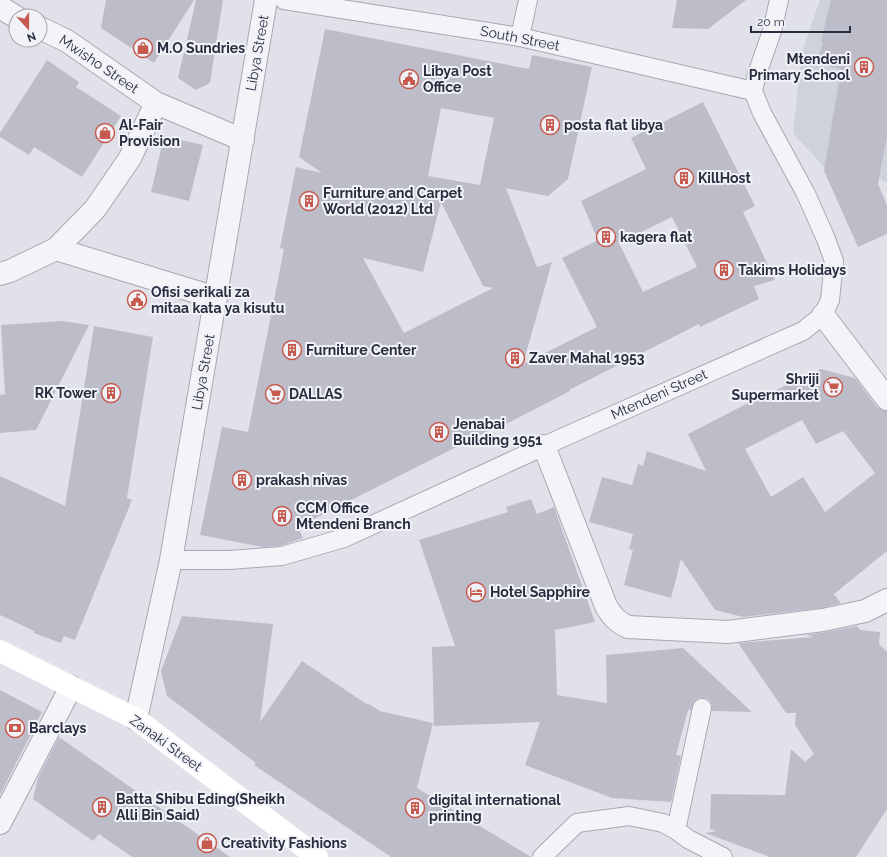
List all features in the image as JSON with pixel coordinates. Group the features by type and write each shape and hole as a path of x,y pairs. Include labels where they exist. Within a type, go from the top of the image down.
{"street":[{"name":"Libya Street","path":"136,719 171,560 266,0"},
{"name":"Mwisho Street","path":"48,32 67,41 156,103 242,140"},
{"path":"0,274 10,271 56,249 95,209 130,158 156,103"},
{"path":"56,249 216,298"},
{"path":"823,315 887,399"},
{"path":"544,446 606,606 612,616 620,624 628,627 728,632 823,620 865,611 887,600"},
{"name":"Zanaki Street","path":"0,651 136,719 317,857"},
{"path":"0,823 71,687"}],"lane":[{"name":"South Street","path":"284,0 520,37 753,91"},
{"path":"520,37 528,0"},
{"path":"753,91 757,74 772,31 779,0"},
{"name":"Mtendeni Street","path":"171,560 229,560 282,556 344,538 544,446 803,332 823,315 830,300 834,261 806,194 762,113 753,91"},
{"path":"676,830 702,708"},
{"path":"542,857 577,823 629,816 663,823 688,839 723,857"}],"shaded area":[{"path":"820,0 887,0 887,182 859,171 825,168 793,133 802,52"}],"building":[{"path":"106,0 194,0 154,63 101,28"},
{"path":"196,0 223,0 210,83 196,90 178,78"},
{"path":"677,0 746,0 708,29 672,28"},
{"path":"831,0 887,0 887,135 878,184 887,205 887,234 858,247 824,171 841,69 817,63 823,42 821,41"},
{"path":"325,29 529,69 532,55 592,67 568,179 548,196 506,188 537,267 552,262 523,364 597,327 562,258 598,240 581,201 646,169 631,138 703,102 755,206 743,212 775,280 754,286 759,299 700,327 699,324 569,390 570,391 512,421 497,428 496,427 298,527 303,538 280,546 263,547 200,535 222,427 248,432 284,249 280,248 296,167 322,173 299,157","holes":["441,108 494,118 480,185 428,176","441,202 483,286 493,288 404,333 363,258 423,272","672,217 697,267 643,292 619,243"]},
{"path":"47,60 79,82 76,87 121,116 82,177 34,147 29,155 0,137 0,133"},
{"path":"164,136 203,145 189,201 151,192"},
{"path":"62,321 89,325 36,430 0,433 0,395 5,394 1,325"},
{"path":"94,326 153,337 127,498 132,500 75,640 64,636 61,643 34,633 34,631 0,615 0,476 65,506"},
{"path":"821,369 855,378 877,407 887,411 887,551 834,594 841,603 821,608 743,617 715,610 681,559 671,598 624,585 633,550 629,549 633,534 589,522 602,477 632,485 638,464 643,466 647,451 706,471 688,434 748,403","holes":["802,420 816,444 843,431 875,473 825,512 803,477 771,497 745,449"]},
{"path":"531,499 537,514 554,507 595,622 555,630 557,695 607,703 606,655 683,648 752,712 712,711 712,705 709,700 699,698 694,701 691,710 688,710 676,755 681,756 671,802 612,798 525,765 540,722 434,726 432,647 455,646 419,540 508,512 506,507"},
{"path":"182,616 273,624 260,722 302,661 368,705 369,704 380,711 433,723 417,788 531,857 391,857 254,765 256,763 167,696 161,671"},
{"path":"857,626 860,630 880,632 879,644 887,652 887,809 856,857 770,857 705,833 717,831 710,829 711,794 785,795 791,749 805,762 814,754 795,725 796,713 786,713 738,643 814,637 806,635"},
{"path":"0,690 42,712 0,795"},
{"name":"Batta Shibu Eding(Sheikh Alli Bin Said)","path":"59,737 230,857 132,857 99,834 93,841 33,799 38,778"}],"place":[{"name":"M.O Sundries","path":"143,48"},
{"name":"Mtendeni Primary School","path":"864,67"},
{"name":"Libya Post Office","path":"409,79"},
{"name":"posta flat libya","path":"550,125"},
{"name":"Al-Fair Provision","path":"105,133"},
{"name":"KillHost","path":"684,178"},
{"name":"Furniture and Carpet World (2012) Ltd","path":"309,201"},
{"name":"kagera flat","path":"606,237"},
{"name":"Takims Holidays","path":"724,270"},
{"name":"Ofisi serikali za mitaa kata ya kisutu","path":"137,300"},
{"name":"Furniture Center","path":"292,350"},
{"name":"Zaver Mahal 1953","path":"515,358"},
{"name":"Shriji Supermarket","path":"833,387"},
{"name":"RK Tower","path":"111,393"},
{"name":"DALLAS","path":"275,394"},
{"name":"Jenabai Building 1951","path":"439,432"},
{"name":"prakash nivas","path":"242,480"},
{"name":"CCM Office Mtendeni Branch","path":"282,516"},
{"name":"Hotel Sapphire","path":"476,592"},
{"name":"Barclays","path":"15,728"},
{"name":"Batta Shibu Eding(Sheikh Alli Bin Said)","path":"102,807"},
{"name":"digital international printing","path":"415,808"},
{"name":"Creativity Fashions","path":"207,843"}]}
